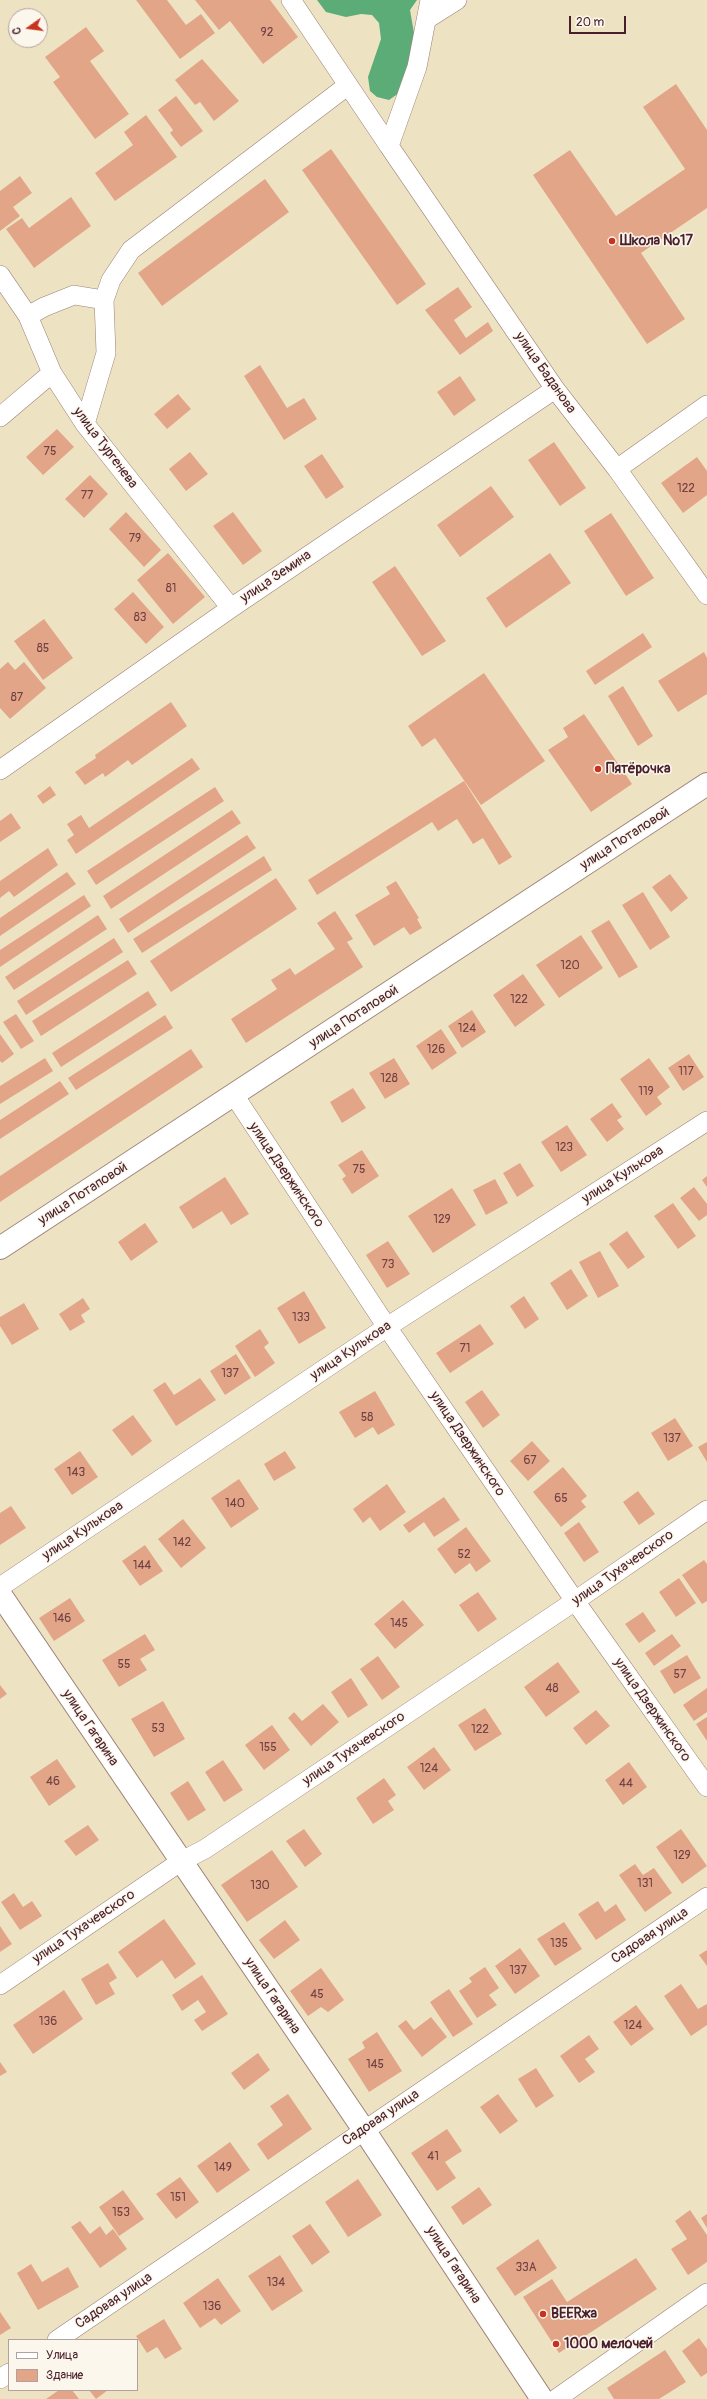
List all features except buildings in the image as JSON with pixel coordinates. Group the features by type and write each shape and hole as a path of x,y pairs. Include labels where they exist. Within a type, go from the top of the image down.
{"main road":[{"name":"улица Потаповой","path":"0,1248 707,784"},
{"name":"улица Гагарина","path":"0,1594 180,1862 364,2130 542,2399"}],"street":[{"name":"улица Баданова","path":"291,0 347,86 555,388 617,469 707,596"},
{"path":"389,146 417,67 430,0"},
{"path":"427,19 457,0"},
{"path":"85,424 106,353 104,300 111,280 132,250 347,86"},
{"name":"улица Тургенева","path":"0,275 28,316 52,373 85,424 231,608"},
{"path":"28,316 44,307 74,295 104,300"},
{"path":"0,418 52,373"},
{"name":"улица Земина","path":"0,770 231,608 555,388"},
{"path":"617,469 707,405"},
{"name":"улица Дзержинского","path":"234,1095 387,1327 575,1601 707,1787"},
{"name":"улица Кулькова","path":"0,1587 387,1327 707,1121"},
{"name":"улица Тухачевского","path":"0,1985 180,1862 205,1849 575,1601 707,1510"},
{"name":"Садовая улица","path":"57,2339 707,1897"},
{"path":"556,2399 707,2293"},
{"path":"0,2379 8,2373"}],"green space":[{"path":"317,0 417,0 410,10 414,33 411,66 399,93 389,100 377,97 370,91 368,77 381,39 379,23 372,15 361,14 346,17 326,12"}],"place":[{"name":"Школа №17","path":"612,241"},
{"name":"Пятёрочка","path":"598,769"},
{"name":"BEERжа","path":"543,2314"},
{"name":"1000 мелочей","path":"556,2344"}]}
